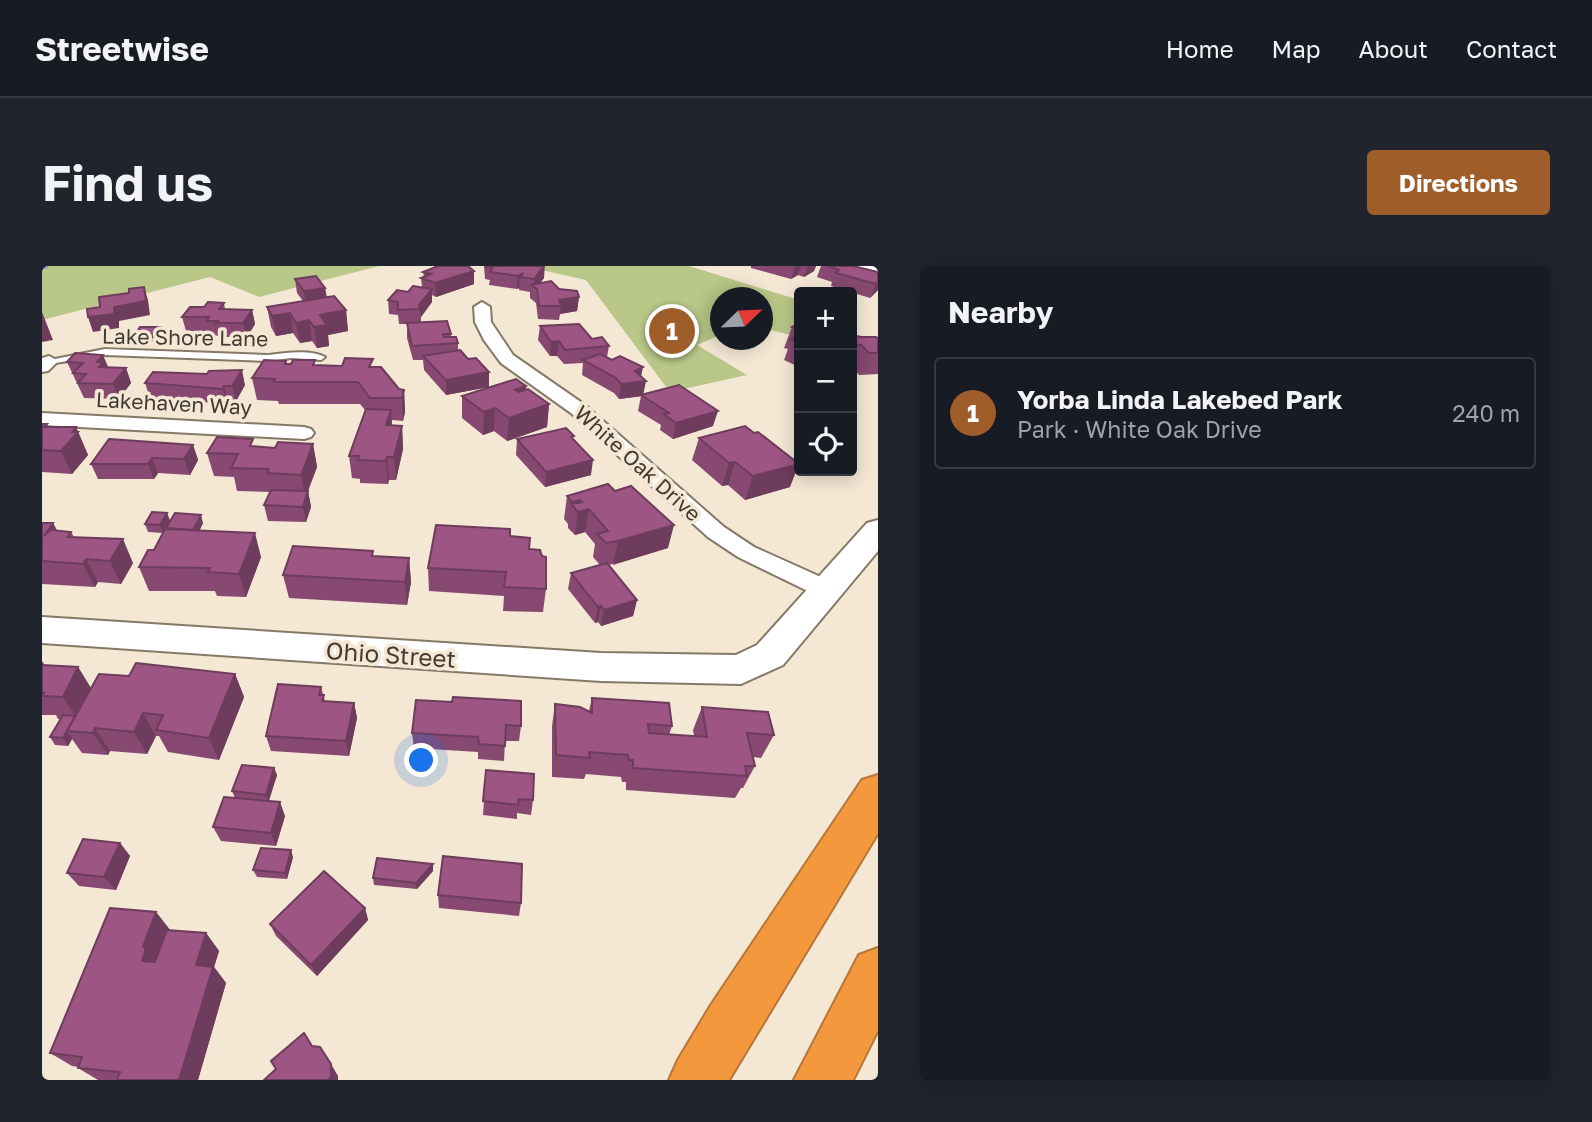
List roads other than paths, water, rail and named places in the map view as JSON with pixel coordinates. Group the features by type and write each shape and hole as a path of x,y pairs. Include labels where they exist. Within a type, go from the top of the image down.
{"highway":[{"path":"698,1080 730,1024 878,793"},
{"path":"822,1080 878,974"}],"street":[{"path":"858,266 878,269"},
{"name":"White Oak Drive","path":"482,307 483,321 492,340 507,359 578,409 716,532 746,552 825,589"},
{"name":"Lakehaven Way","path":"42,419 304,433"},
{"path":"825,589 878,530"},
{"name":"Ohio Street","path":"42,630 589,666 741,670 770,655 825,589"}],"lane":[{"name":"Lake Shore Lane","path":"46,364 105,352 267,358 321,357"}],"waterway":[{"path":"42,267 46,266"}],"place":[{"name":"Yorba Linda Lakebed Park","path":"672,331"}]}
